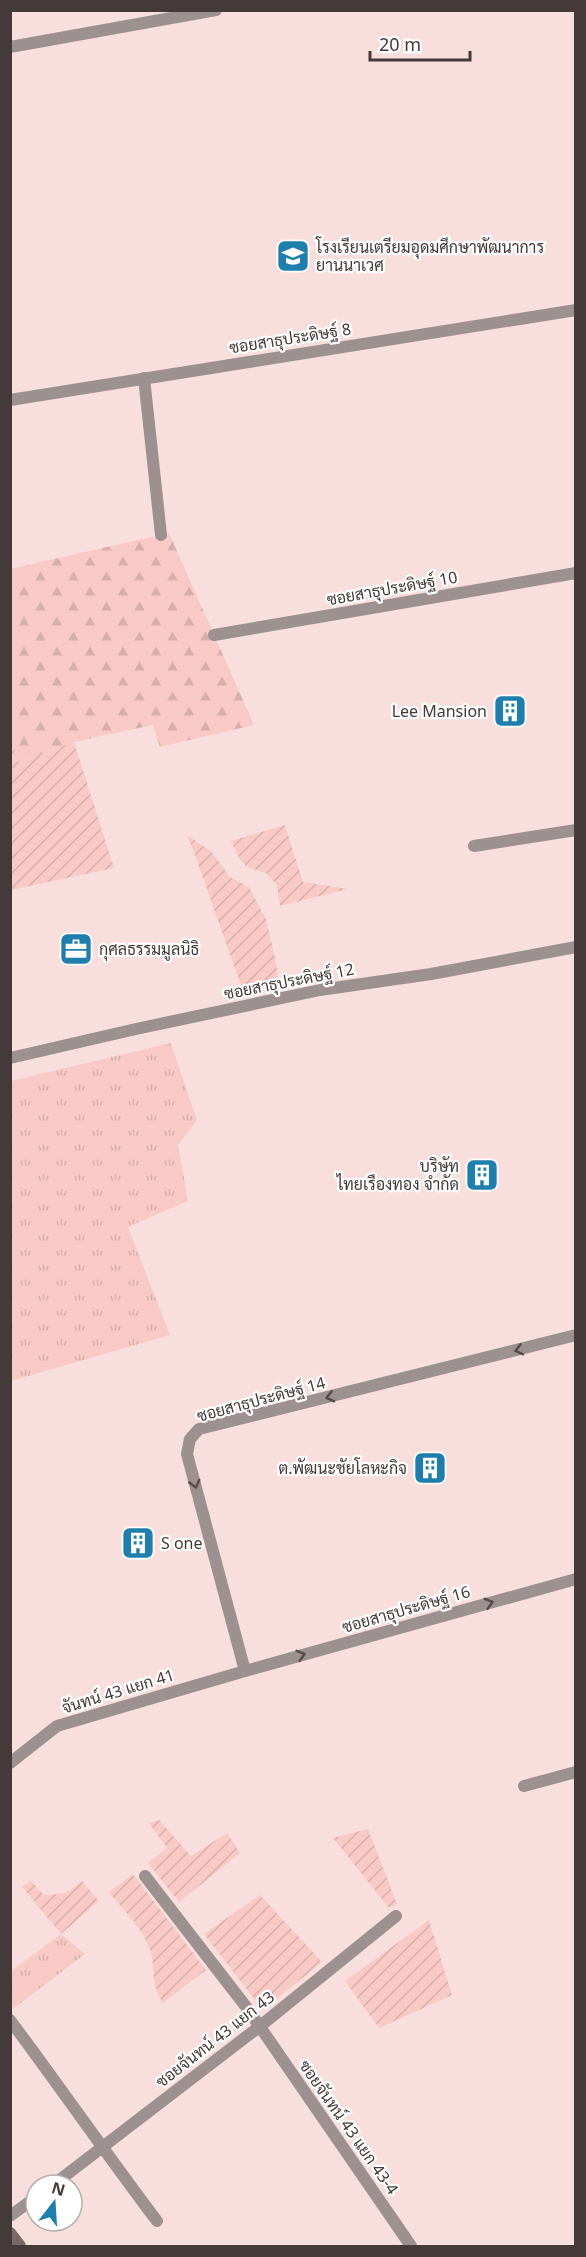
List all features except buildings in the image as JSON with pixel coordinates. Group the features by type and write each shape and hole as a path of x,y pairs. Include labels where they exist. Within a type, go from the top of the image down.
{"street":[{"path":"10,47 216,10"},
{"name":"ซอยสาธุประดิษฐ์ 8","path":"10,400 576,310"},
{"path":"144,378 161,535"},
{"name":"ซอยสาธุประดิษฐ์ 10","path":"214,635 576,573"},
{"path":"474,846 576,830"},
{"name":"ซอยสาธุประดิษฐ์ 12","path":"10,1058 320,990 431,974 576,947"},
{"name":"ซอยสาธุประดิษฐ์ 14","path":"245,1671 187,1454 190,1439 199,1429 576,1335"},
{"name":"ซอยสาธุประดิษฐ์ 16","path":"245,1671 576,1579"},
{"name":"จันทน์ 43 แยก 41","path":"10,1763 57,1726 245,1671"},
{"path":"524,1786 576,1772"},
{"name":"ซอยจันทน์ 43 แยก 43-4","path":"145,1876 247,2008 411,2247"},
{"name":"ซอยจันทน์ 43 แยก 43","path":"69,2173 259,2026 396,1916"},
{"path":"10,2020 157,2221"},
{"path":"10,2216 24,2206"},
{"path":"10,2233 20,2247"}],"green space":[{"path":"169,533 254,725 160,747 153,725 74,742 17,762 10,734 10,569"},
{"path":"11,734 17,762 74,742 114,868 11,890"},
{"path":"285,825 303,882 348,889 280,906 277,885 266,873 247,867 239,858 231,841"},
{"path":"188,836 211,851 230,877 249,887 266,919 279,984 243,991"},
{"path":"171,1043 197,1120 178,1145 188,1201 128,1227 170,1335 11,1381 11,1081"},
{"path":"159,1820 191,1856 227,1833 240,1853 179,1902 148,1863 167,1848 149,1823"},
{"path":"368,1829 397,1904 389,1908 333,1838"},
{"path":"133,1874 206,1970 163,2003 156,1989 152,1957 147,1942 138,1927 109,1892"},
{"path":"31,1881 44,1895 66,1893 82,1881 99,1901 61,1934 22,1887"},
{"path":"260,1895 322,1962 263,2010 204,1934"},
{"path":"429,1920 452,1995 379,2028 345,1981"},
{"path":"61,1934 85,1954 13,2009 11,2006 11,1971"}],"place":[{"name":"โรงเรียนเตรียมอุดมศึกษาพัฒนาการ ยานนาเวศ","path":"293,256"},
{"name":"Lee Mansion","path":"510,711"},
{"name":"กุศลธรรมมูลนิธิ","path":"76,949"},
{"name":"บริษัท ไทยเรืองทอง จำกัด","path":"482,1175"},
{"name":"ต.พัฒนะชัยโลหะกิจ","path":"430,1468"},
{"name":"S one","path":"138,1543"}]}
